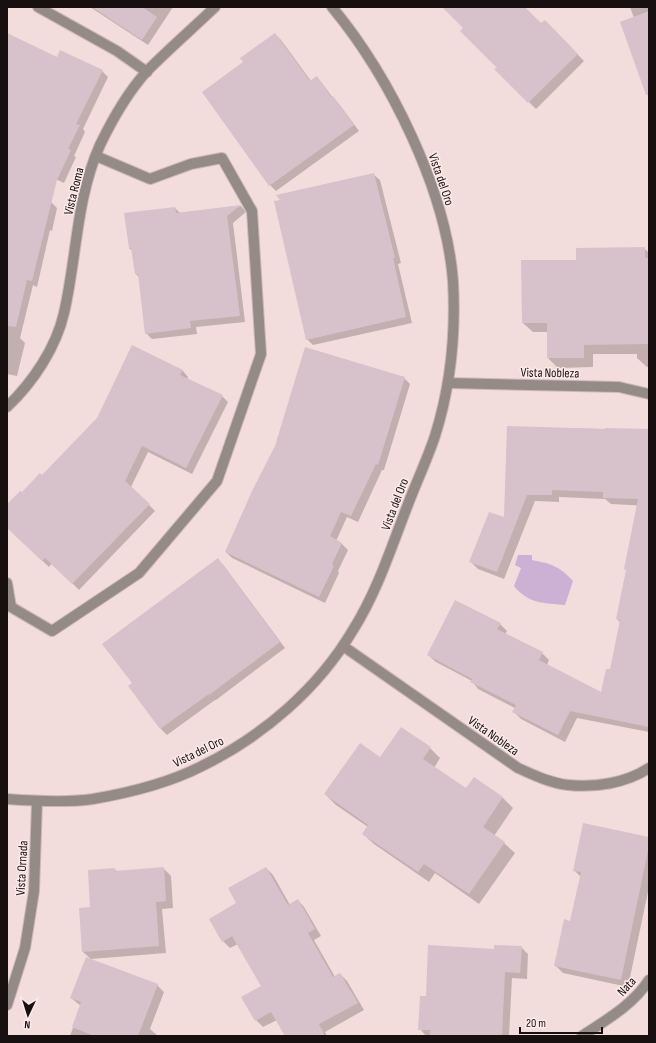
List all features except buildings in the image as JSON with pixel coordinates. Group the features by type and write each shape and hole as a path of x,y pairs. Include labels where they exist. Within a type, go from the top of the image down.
{"street":[{"path":"38,7 117,51 147,72"},
{"name":"Vista Roma","path":"7,407 36,374 55,340 64,313 86,187 100,146 120,107 147,72 216,7"},
{"name":"Vista del Oro","path":"7,799 36,802 93,799 148,787 201,767 250,739 294,703 320,676 343,646 355,628 374,591 435,437 452,362 454,320 453,278 446,237 435,197 412,135 381,76 332,7"},
{"path":"7,583 11,607 52,631 139,573 217,481 261,354 252,211 222,158 191,164 150,179 96,156"},
{"name":"Vista Nobleza","path":"448,383 620,387 649,394"},
{"name":"Vista Nobleza","path":"343,646 518,768 542,779 568,785 594,786 620,781 648,772"},
{"name":"Vista Ornada","path":"7,1005 25,948 33,898 36,802"},
{"name":"Nata","path":"582,1036 624,1008 644,988 649,980"}],"shaded area":[{"path":"518,555 532,555 532,560 555,566 573,581 565,605 537,602 525,596 514,586 521,568 515,565"}]}
